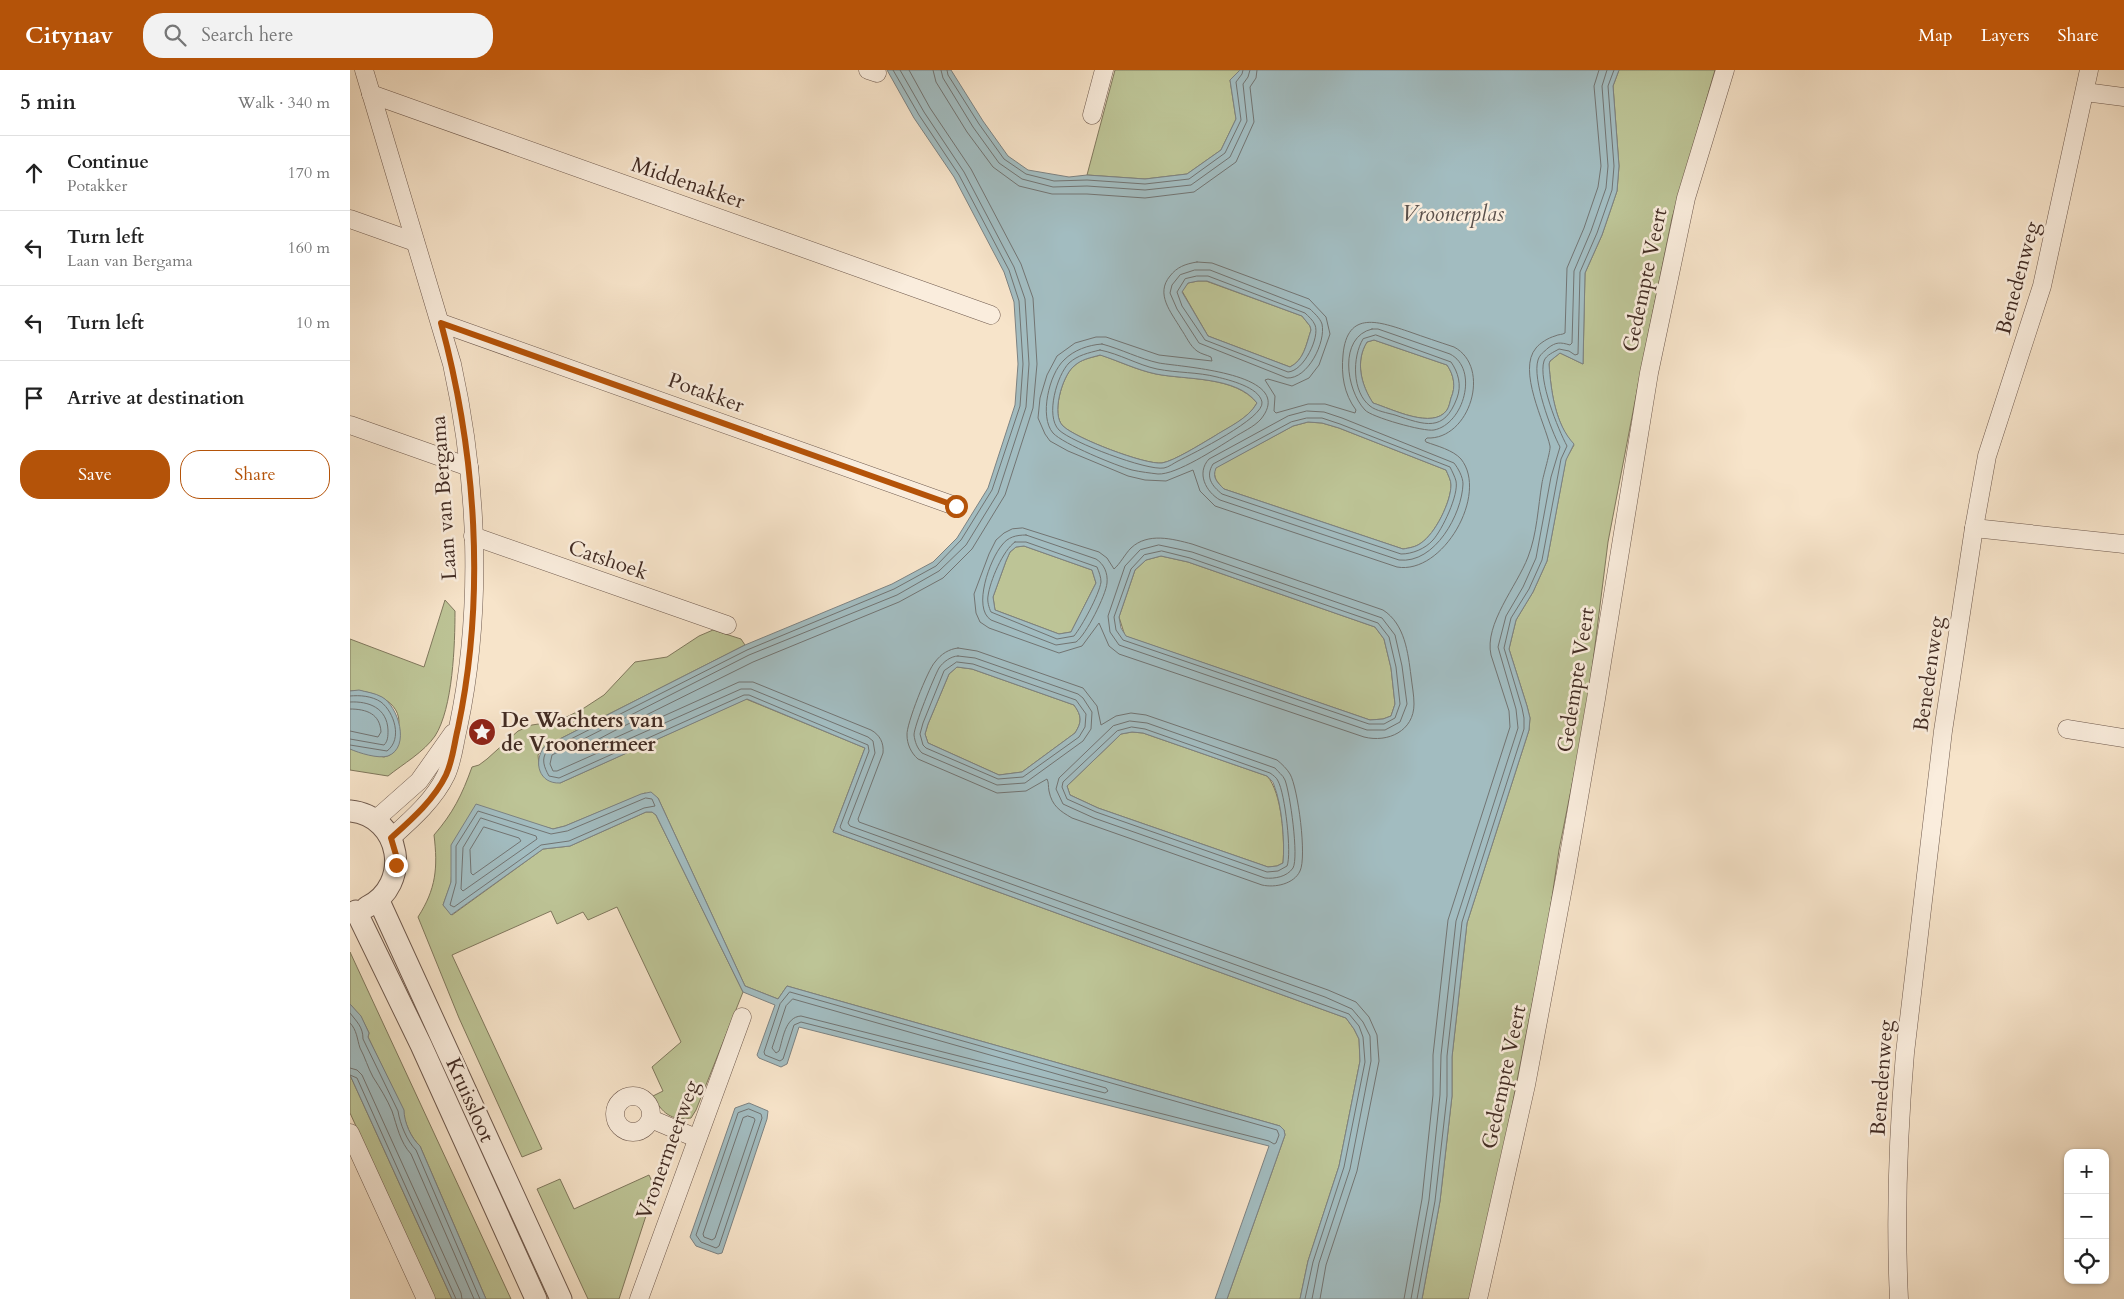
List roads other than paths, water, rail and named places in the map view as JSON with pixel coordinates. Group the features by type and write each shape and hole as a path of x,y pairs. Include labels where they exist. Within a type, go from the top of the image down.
{"street":[{"name":"Laan van Bergama","path":"364,70 441,323 459,396 469,467 473,536 472,616 469,657 465,692 452,760 441,784 417,813 391,838"},
{"path":"1092,115 1104,70"},
{"name":"Gedempte Veert","path":"1478,1299 1526,1085 1566,872 1649,373 1686,198 1725,70"},
{"name":"Benedenweg","path":"1898,1299 1897,1256 1901,1100 1905,1054 1943,731 1974,528 1987,456 2042,286 2089,70"},
{"path":"2085,92 2124,96"},
{"name":"Middenakker","path":"371,94 991,315"},
{"path":"350,219 415,242"},
{"name":"Potakker","path":"441,323 956,506"},
{"path":"350,425 469,467"},
{"path":"1974,528 2124,544"},
{"name":"Catshoek","path":"473,536 727,625"},
{"name":"Laan van Bergama","path":"375,820 419,780 458,726"},
{"path":"2067,729 2124,738"},
{"path":"350,811 365,814 375,820 391,838 396,855 394,878 379,901 353,911"},
{"name":"Kruissloot","path":"379,901 561,1299"},
{"name":"Kruissloot","path":"353,911 421,1045 536,1299"},
{"name":"Vronermeerweg","path":"639,1299 696,1138 742,1017"},
{"path":"651,1119 696,1138"},
{"path":"350,1133 426,1299"}],"water":[{"name":"Vroonerplas","path":"887,70 951,70 983,121 1008,156 1028,170 1069,177 1087,175 1145,179 1187,174 1221,150 1236,119 1230,80 1240,70 1619,70 1613,86 1619,166 1617,191 1602,235 1585,273 1583,364 1560,353 1549,364 1551,385 1558,417 1562,427 1574,444 1566,460 1547,561 1533,592 1516,620 1509,649 1530,718 1529,730 1467,923 1452,1057 1452,1096 1440,1201 1422,1299 1300,1299 1308,1261 1339,1166 1360,1061 1359,1039 1346,1018 833,832 865,748 747,699 560,783 547,780 540,771 539,759 544,747 745,645 892,584 933,562 957,538 988,488 1015,405 1018,364 1014,302 1004,272 954,177 914,118","holes":["1207,281 1302,316 1311,330 1304,352 1295,364 1290,367 1208,336 1182,292 1188,283","1374,340 1447,365 1453,377 1454,385 1447,410 1441,416 1422,418 1373,403 1365,389 1361,373 1360,365 1363,349 1367,342","1100,355 1156,374 1224,384 1248,394 1257,403 1248,414 1237,422 1180,456 1162,463 1141,460 1081,437 1063,426 1060,421 1058,405 1062,387 1069,372 1082,360","1308,422 1322,423 1446,470 1451,485 1445,508 1432,533 1419,544 1403,549 1224,489 1215,477 1216,468 1293,426","1024,546 1092,570 1096,583 1071,632 1059,634 995,610 993,597 1010,552 1016,547","1161,556 1188,562 1375,627 1384,639 1391,668 1395,704 1391,716 1370,720 1126,636 1121,628 1119,617 1135,570 1146,560","957,667 972,669 1074,705 1079,712 1080,719 1075,733 1022,772 999,775 928,743 925,734 949,674","1132,732 1143,733 1267,776 1274,784 1281,813 1283,863 1268,867 1098,808 1070,795 1067,786 1121,734"]},
{"path":"359,690 382,697 388,702 397,717 400,726 399,744 395,751 388,756 363,754 350,749 350,691"},
{"path":"651,792 658,798 745,986 778,999 787,986 1280,1126 1284,1130 1285,1135 1227,1299 1215,1299 1269,1146 799,1027 787,1064 781,1067 759,1058 757,1055 775,1005 743,992 656,815 652,812 646,812 570,846 543,849 451,915 443,905 451,882 451,845 476,804 553,829 565,826 641,794"},
{"path":"350,1004 361,1016 369,1033 368,1037 404,1110 409,1130 420,1146 486,1299 452,1299 350,1075"},
{"path":"749,1103 768,1111 767,1119 722,1253 718,1254 696,1246 690,1237 735,1108"}],"place":[{"name":"De Wachters van de Vroonermeer","path":"482,732"}]}
